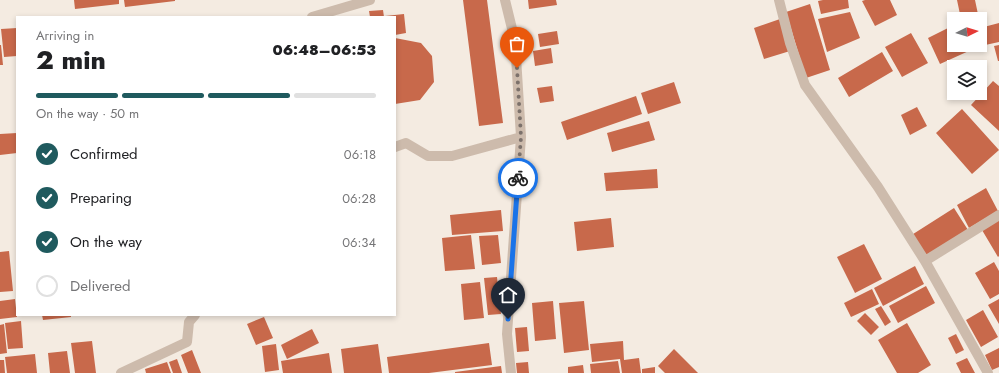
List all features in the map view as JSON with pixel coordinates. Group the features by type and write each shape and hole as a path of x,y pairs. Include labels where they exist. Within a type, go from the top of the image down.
{"street":[{"path":"315,16 370,0"},
{"path":"505,0 515,41 521,137 507,334 511,373"},
{"path":"779,0 790,43 805,85 878,187 925,261 988,373"},
{"path":"396,147 406,143 428,156 452,156 521,137"},
{"path":"925,261 999,216"},
{"path":"121,373 187,342 189,322 194,316"}],"building":[{"path":"74,0 119,0 119,4 75,9"},
{"path":"124,0 175,0 175,1 125,7"},
{"path":"463,0 487,0 503,123 479,126"},
{"path":"528,0 556,0 557,5 529,9"},
{"path":"848,0 849,8 821,14 818,1"},
{"path":"890,0 897,15 875,26 862,1"},
{"path":"957,0 975,0 978,12 960,12"},
{"path":"810,4 830,70 806,78 786,12"},
{"path":"383,10 384,16 370,16 369,11"},
{"path":"850,12 860,38 827,52 818,19"},
{"path":"404,14 406,33 396,35 396,16 385,16"},
{"path":"780,19 790,51 764,59 754,28"},
{"path":"999,23 999,42 987,45 987,26"},
{"path":"16,28 16,56 4,57 1,29"},
{"path":"947,28 947,52 967,52 940,64 928,38"},
{"path":"557,31 559,44 540,47 538,34"},
{"path":"911,33 928,63 902,77 885,47"},
{"path":"396,38 421,43 432,56 434,82 420,100 396,104"},
{"path":"1,45 3,65 0,65"},
{"path":"999,45 999,61 998,61 994,46"},
{"path":"551,48 553,63 535,66 533,51"},
{"path":"882,52 893,71 849,97 838,78"},
{"path":"993,81 999,86 999,131 971,105 976,100 987,100 987,88"},
{"path":"674,82 681,103 648,114 641,93"},
{"path":"552,86 554,101 540,103 537,88"},
{"path":"636,96 642,114 567,140 561,122"},
{"path":"917,107 927,126 910,135 901,115"},
{"path":"962,109 999,150 972,174 936,133"},
{"path":"649,121 655,140 612,152 607,133"},
{"path":"16,133 16,153 0,155 0,134"},
{"path":"657,169 658,188 606,191 604,173"},
{"path":"986,188 998,211 969,228 957,205"},
{"path":"954,208 968,230 924,258 910,236"},
{"path":"501,210 503,231 452,235 450,215"},
{"path":"611,218 614,247 577,251 574,222"},
{"path":"999,220 999,256 998,257 982,230"},
{"path":"471,235 475,269 445,271 442,238"},
{"path":"498,235 501,263 482,265 479,236"},
{"path":"864,244 882,279 855,293 837,257"},
{"path":"9,251 13,291 0,292 0,252"},
{"path":"994,262 999,271 999,294 990,299 975,273"},
{"path":"915,266 924,284 883,306 874,288"},
{"path":"497,277 501,314 488,315 484,278"},
{"path":"480,282 484,318 464,320 461,284"},
{"path":"926,286 935,303 898,323 889,306"},
{"path":"872,289 879,304 851,317 844,303"},
{"path":"15,299 17,317 0,319 0,301"},
{"path":"999,299 999,324 988,305"},
{"path":"553,301 556,339 535,341 532,303"},
{"path":"584,301 589,350 564,353 559,303"},
{"path":"881,306 891,322 885,326 875,309"},
{"path":"983,310 998,337 981,347 966,320"},
{"path":"865,313 879,327 871,335 857,321"},
{"path":"42,316 71,316 71,317 43,320"},
{"path":"264,317 273,338 256,345 247,324"},
{"path":"21,321 23,348 8,349 5,323"},
{"path":"907,323 931,365 918,373 897,373 878,340"},
{"path":"4,324 7,353 0,354 0,325"},
{"path":"527,327 529,351 517,352 515,328"},
{"path":"312,329 319,343 287,359 281,345"},
{"path":"956,334 964,350 956,354 948,338"},
{"path":"92,341 96,373 75,373 71,343"},
{"path":"623,341 624,360 639,358 641,373 622,373 620,359 592,362 590,344"},
{"path":"489,343 492,365 429,373 389,373 387,357"},
{"path":"276,344 279,370 265,372 262,346"},
{"path":"378,344 382,373 344,373 341,349"},
{"path":"999,348 999,367 992,370 985,355"},
{"path":"674,349 698,373 665,373 658,366"},
{"path":"192,350 201,373 188,373 181,355"},
{"path":"67,351 70,373 50,373 48,353"},
{"path":"329,353 332,373 283,373 281,361"},
{"path":"35,354 37,373 7,373 5,357"},
{"path":"967,358 975,373 961,373 956,363"},
{"path":"177,359 182,373 173,373 169,362"},
{"path":"0,360 4,360 5,373 0,373"},
{"path":"618,361 620,373 591,373 590,364"},
{"path":"167,362 171,373 146,373 145,369"},
{"path":"528,362 529,373 517,373 516,363"},
{"path":"583,365 584,373 568,373 568,367"},
{"path":"501,366 502,373 455,373 455,372"},
{"path":"655,367 655,373 642,373 642,369"}],"way so far":[{"path":"517,68 521,137 518,178"}],"route":[{"path":"508,319 518,178"}]}
